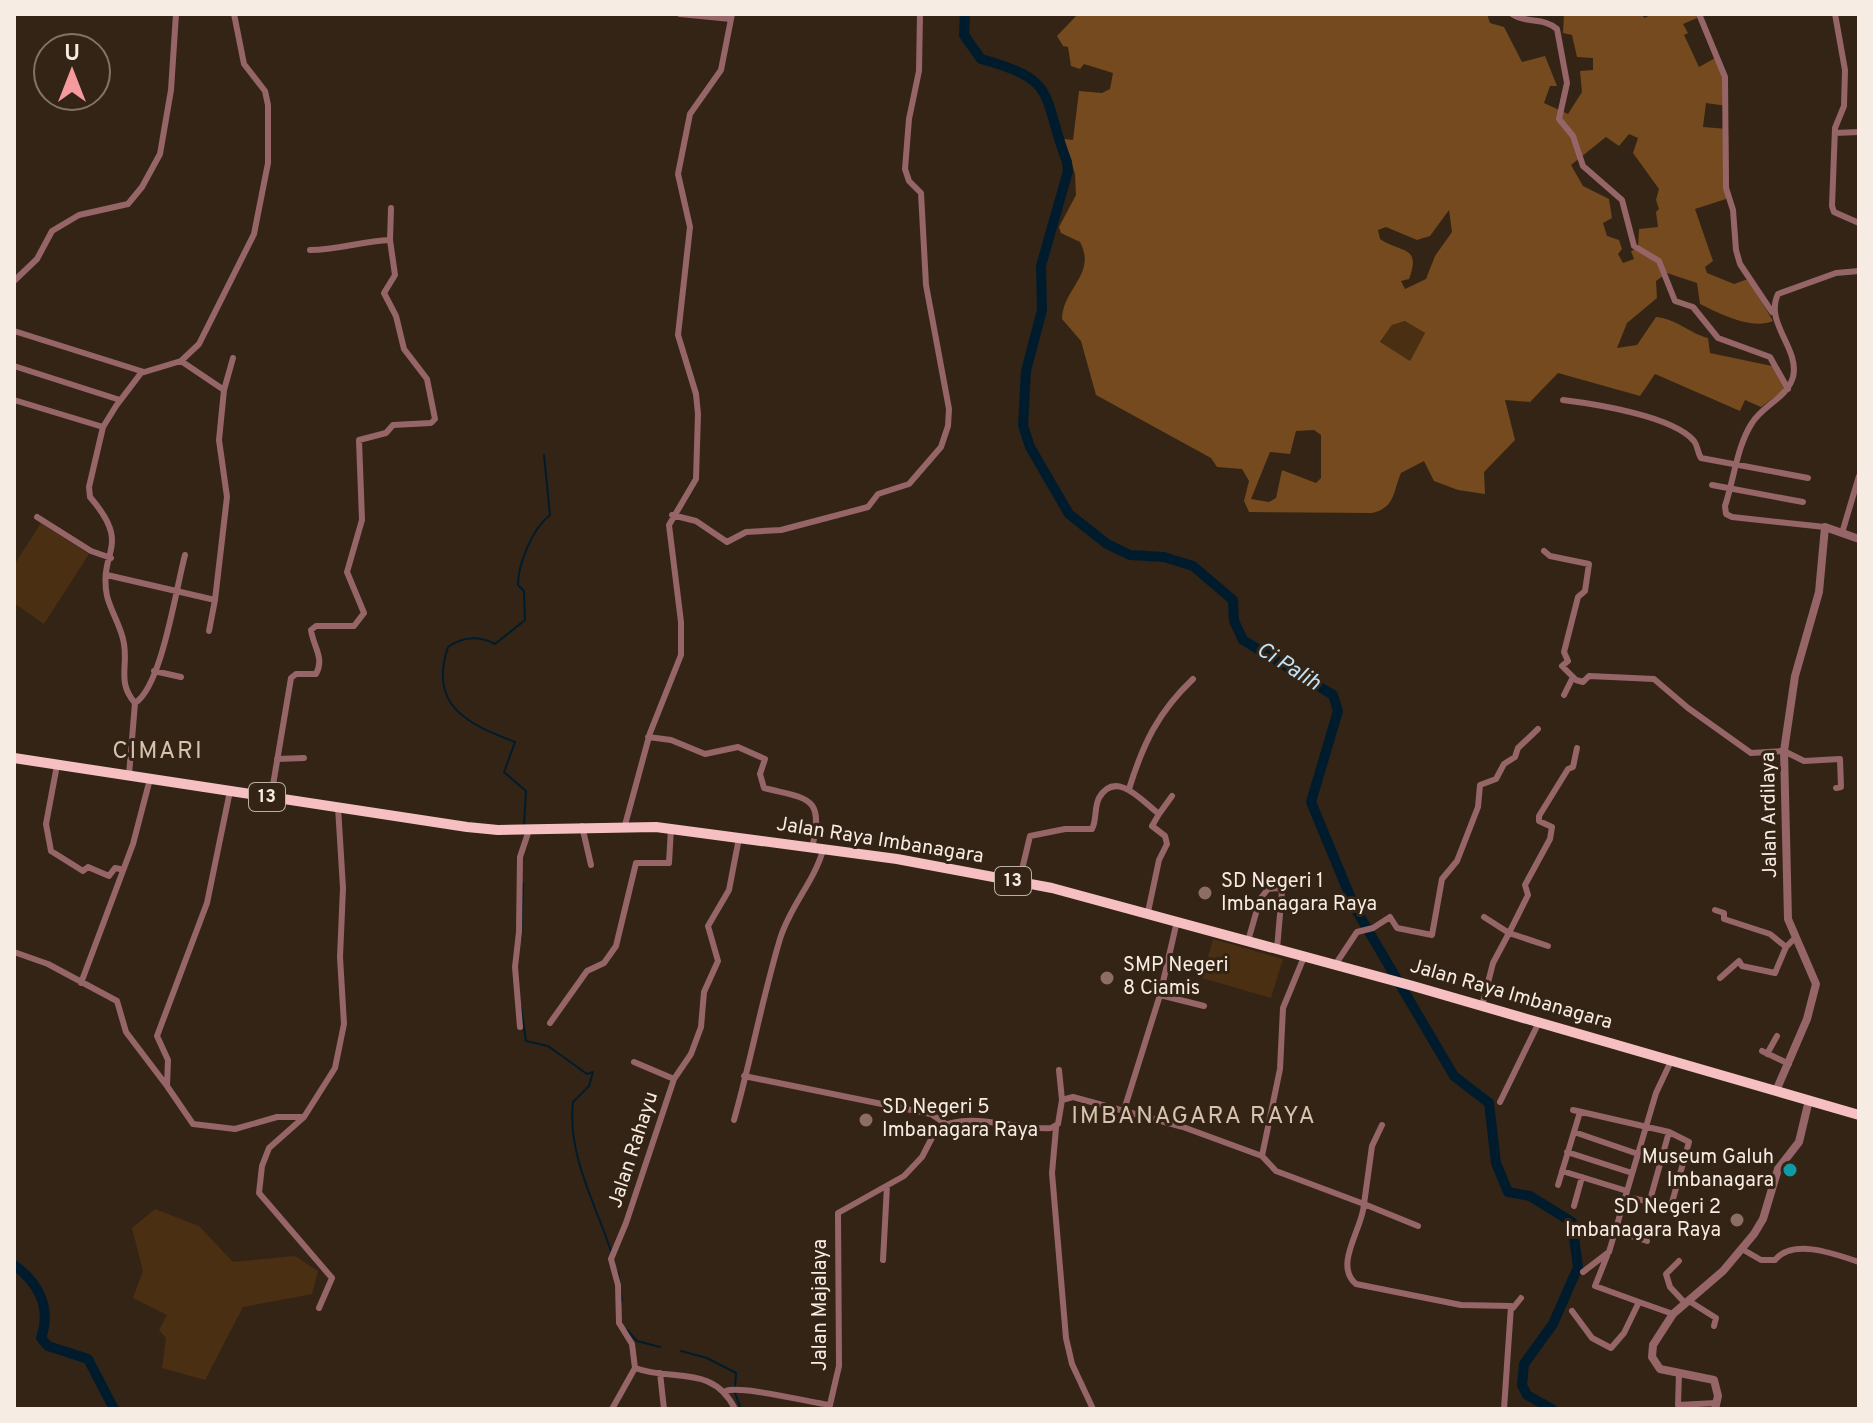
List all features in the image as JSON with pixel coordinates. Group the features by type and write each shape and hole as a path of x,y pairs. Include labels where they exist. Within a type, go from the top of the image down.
{"highway":[{"name":"Jalan Raya Imbanagara","path":"14,758 467,827 526,829 625,825 671,828 1019,882 1148,912 1672,1059 1859,1115"}],"street":[{"path":"14,281 37,259 52,231 79,215 128,204 142,187 160,154 169,103 176,14"},
{"path":"14,331 144,372 166,368 181,361 207,332 225,288 250,243 266,184 267,98 244,64 234,14"},
{"path":"625,825 648,737 681,655 681,622 670,547 672,515 696,479 696,394 678,335 690,227 679,184 679,162 690,114 721,70 732,16 680,14"},
{"path":"672,515 696,521 727,542 749,531 781,530 868,507 878,494 913,481 941,447 948,426 949,409 926,285 922,199 905,169 909,119 919,71 920,14"},
{"path":"1512,14 1522,20 1547,23 1557,29 1567,83 1559,119 1573,136 1583,166 1622,200 1634,246 1659,261 1675,301 1693,307 1718,338 1770,357 1788,389"},
{"path":"1699,14 1725,77 1726,188 1733,210 1736,250 1740,264 1774,315 1794,367 1788,389 1752,423 1725,509 1729,516 1825,527 1859,539"},
{"path":"1835,14 1845,70 1844,106 1835,133 1833,208 1859,223"},
{"path":"1835,133 1859,132"},
{"path":"271,797 291,678 296,674 316,674 319,669 312,627 354,626 364,613 347,572 362,520 359,440 385,433 393,425 428,423 435,419 427,379 404,349 396,316 385,296 395,275 390,240 391,208"},
{"path":"310,250 339,250 361,241 390,240"},
{"path":"1774,315 1775,299 1782,291 1836,273 1859,271"},
{"path":"209,631 227,497 219,448 224,390 233,358"},
{"path":"181,361 224,390"},
{"path":"14,366 120,400"},
{"path":"129,775 135,703 122,681 124,644 107,595 113,538 108,522 89,493 103,427 120,400 144,372"},
{"path":"14,400 103,427"},
{"path":"1563,400 1631,412 1668,425 1693,440 1701,458 1808,478"},
{"path":"1842,533 1859,476"},
{"path":"1712,485 1803,502"},
{"path":"37,517 89,550 111,558"},
{"name":"Jalan Ardilaya","path":"1776,1091 1789,1064 1816,984 1795,938 1787,908 1784,751 1795,676 1819,592 1825,527"},
{"path":"1544,551 1550,556 1589,564 1585,591 1578,597 1564,652 1568,661 1562,666 1573,677 1583,682 1589,676 1654,679 1751,753 1784,751 1804,761 1840,759 1841,787 1836,788"},
{"path":"135,703 144,696 154,671 185,555"},
{"path":"107,575 215,600"},
{"path":"154,671 181,677"},
{"path":"1564,695 1573,677"},
{"path":"1129,789 1148,733 1172,698 1193,679"},
{"path":"1335,965 1355,934 1390,917 1397,928 1432,935 1442,879 1457,861 1478,807 1480,785 1496,779 1504,764 1515,757 1518,748 1538,729"},
{"path":"648,737 671,740 705,754 738,747 765,759 760,774 764,788 811,801 817,819 815,876 783,930 734,1120"},
{"path":"1482,1006 1493,963 1528,895 1525,885 1550,839 1552,827 1539,821 1539,816 1569,768 1573,767 1577,748"},
{"path":"277,759 304,758"},
{"path":"57,765 46,824 51,851 83,871 88,867 109,876 114,868 120,869"},
{"path":"81,983 120,869 136,834 150,779"},
{"path":"1019,882 1030,836 1065,829 1092,829 1103,793 1115,787 1129,789 1159,814"},
{"path":"167,1086 168,1060 157,1036 207,903 230,791"},
{"path":"1148,912 1159,860 1167,844 1165,836 1152,826 1172,796"},
{"path":"319,1308 332,1278 259,1193 262,1166 269,1148 304,1117 335,1068 344,1024 340,957 343,888 338,807"},
{"path":"582,826 591,865"},
{"path":"550,1023 587,971 604,963 616,946 636,863 669,863 671,828"},
{"path":"520,1027 515,967 526,829"},
{"name":"Jalan Rahayu","path":"635,1368 632,1344 619,1323 618,1285 612,1253 626,1223 674,1079 691,1054 702,1020 704,992 717,965 708,926 729,890 739,838"},
{"path":"1248,941 1260,899 1268,889 1278,888 1282,891 1282,909 1277,949"},
{"path":"1715,910 1724,913 1724,919 1770,934 1786,947"},
{"path":"1484,917 1509,933 1548,946"},
{"path":"1124,1110 1160,995 1177,921"},
{"path":"1720,978 1736,962 1775,973 1786,947 1795,938"},
{"path":"14,952 48,964 117,1001 126,1032 187,1118 196,1124 235,1129 277,1117 304,1117"},
{"path":"1262,1156 1280,1069 1283,1008 1304,957"},
{"path":"1160,995 1204,1006"},
{"path":"1500,1102 1539,1022"},
{"path":"1777,1036 1764,1052 1789,1064"},
{"path":"1672,1059 1645,1129 1597,1287 1673,1314"},
{"path":"634,1062 674,1079"},
{"path":"1059,1070 1062,1100 1052,1173 1066,1338 1072,1363 1093,1409"},
{"path":"744,1076 931,1114 946,1124 1000,1121 1033,1128 1056,1128"},
{"path":"1062,1100 1078,1098 1183,1127 1262,1156 1276,1171 1418,1226"},
{"path":"1679,1373 1678,1405 1716,1406 1714,1380 1660,1369 1652,1357 1653,1345 1673,1314 1723,1271 1763,1219 1778,1169 1799,1142 1809,1100"},
{"path":"1558,1185 1577,1111 1645,1129 1669,1132 1688,1140 1688,1150 1671,1206 1650,1200 1646,1203 1562,1171"},
{"name":"Jalan Majalaya","path":"830,1407 839,1366 837,1217 846,1206 887,1186 915,1166 937,1128 946,1124"},
{"path":"1382,1125 1372,1146 1364,1204 1348,1261 1352,1281 1448,1303 1504,1304 1513,1308"},
{"path":"1574,1132 1638,1154"},
{"path":"1650,1200 1669,1132"},
{"path":"1567,1152 1632,1173"},
{"path":"1574,1206 1582,1177"},
{"path":"883,1260 887,1186"},
{"path":"1615,1231 1647,1241"},
{"path":"1742,1249 1761,1260 1775,1260 1781,1252 1790,1249 1830,1253 1859,1262"},
{"path":"1583,1272 1609,1252"},
{"path":"1679,1261 1666,1274 1670,1287 1687,1302 1716,1318 1714,1326"},
{"path":"1592,1265 1600,1273"},
{"path":"1504,1409 1513,1308 1521,1298"},
{"path":"1572,1311 1592,1338 1611,1348 1624,1333 1639,1302"},
{"path":"612,1409 635,1368 699,1379 726,1391 735,1409"},
{"path":"660,1373 664,1409"},
{"path":"726,1391 735,1387 830,1407"}],"shaded area":[{"path":"1078,14 1487,14 1490,23 1504,27 1522,62 1545,56 1557,86 1550,86 1544,103 1568,114 1582,92 1580,71 1593,70 1593,58 1577,57 1572,35 1563,33 1564,14 1642,14 1644,18 1654,14 1696,14 1697,18 1683,24 1688,33 1684,35 1699,67 1717,57 1723,72 1727,106 1706,103 1703,127 1728,129 1729,198 1695,209 1713,261 1705,267 1707,273 1734,284 1748,279 1773,321 1756,324 1717,312 1700,304 1697,283 1667,273 1656,281 1657,298 1627,323 1617,348 1637,345 1656,317 1663,318 1708,338 1710,353 1772,366 1784,386 1783,391 1761,407 1745,400 1740,411 1655,374 1640,396 1558,373 1530,402 1505,400 1515,440 1484,472 1485,494 1458,490 1434,481 1424,461 1401,473 1389,503 1380,511 1249,512 1244,501 1249,481 1242,469 1217,467 1211,458 1096,395 1081,341 1062,319 1084,263 1080,242 1061,233 1059,227 1076,195 1075,174 1064,139 1073,140 1079,91 1102,93 1110,89 1113,73 1084,64 1080,69 1071,66 1068,47 1063,46 1057,36","holes":["1629,134 1638,138 1633,153 1659,189 1656,200 1658,227 1639,229 1638,248 1631,251 1634,259 1623,263 1618,254 1622,249 1619,240 1607,236 1603,223 1612,218 1609,199 1583,186 1571,165 1606,137 1619,146","1449,210 1452,232 1435,256 1426,279 1405,289 1401,281 1409,279 1413,260 1411,255 1380,239 1378,230 1386,227 1417,240 1430,236","1405,321 1425,333 1410,361 1380,342 1392,325","1314,430 1321,435 1321,478 1316,483 1282,470 1276,498 1269,502 1251,499 1270,452 1290,454 1296,431"]},
{"path":"1405,321 1425,333 1410,361 1380,343 1392,325"},
{"path":"41,523 89,554 44,624 14,603 14,565"},
{"path":"1213,939 1283,959 1271,998 1202,978"},
{"path":"155,1209 199,1226 233,1262 295,1256 318,1271 312,1294 243,1307 205,1380 162,1368 166,1338 159,1330 167,1315 133,1298 143,1271 132,1228"}],"waterway":[{"name":"Ci Palih","path":"965,14 964,35 981,59 1024,75 1044,93 1067,162 1068,171 1041,266 1042,310 1026,371 1023,425 1030,447 1069,514 1107,544 1130,555 1164,557 1193,566 1233,600 1234,621 1243,640 1333,695 1338,711 1311,802 1355,908 1454,1076 1489,1103 1496,1163 1508,1192 1530,1196 1572,1222 1578,1267 1553,1324 1524,1364 1522,1385 1527,1395 1552,1409"},
{"path":"524,826 526,791 504,772 515,742 482,728 456,710 443,684 443,667 448,647 454,643 472,638 495,644 525,620 524,591 518,585 521,567 532,537 550,515 544,455"},
{"path":"521,938 523,884"},
{"path":"521,1007 526,1041 548,1046 587,1074 593,1072 589,1086 573,1102 572,1121 578,1159 611,1251"},
{"path":"14,1265 30,1279 41,1297 45,1316 41,1338 48,1346 88,1359 114,1409"},
{"path":"618,1272 622,1301"},
{"path":"627,1330 637,1341 660,1347"},
{"path":"681,1351 707,1358 736,1373 735,1387"},
{"path":"735,1393 741,1409"}],"place":[{"name":"SD Negeri 1 Imbanagara Raya","path":"1205,893"},
{"name":"SMP Negeri 8 Ciamis","path":"1107,978"},
{"name":"SD Negeri 5 Imbanagara Raya","path":"866,1120"},
{"name":"Museum Galuh Imbanagara","path":"1790,1170"},
{"name":"SD Negeri 2 Imbanagara Raya","path":"1737,1220"}],"district":[{"name":"CIMARI","path":"158,752"},
{"name":"IMBANAGARA RAYA","path":"1194,1117"}]}
